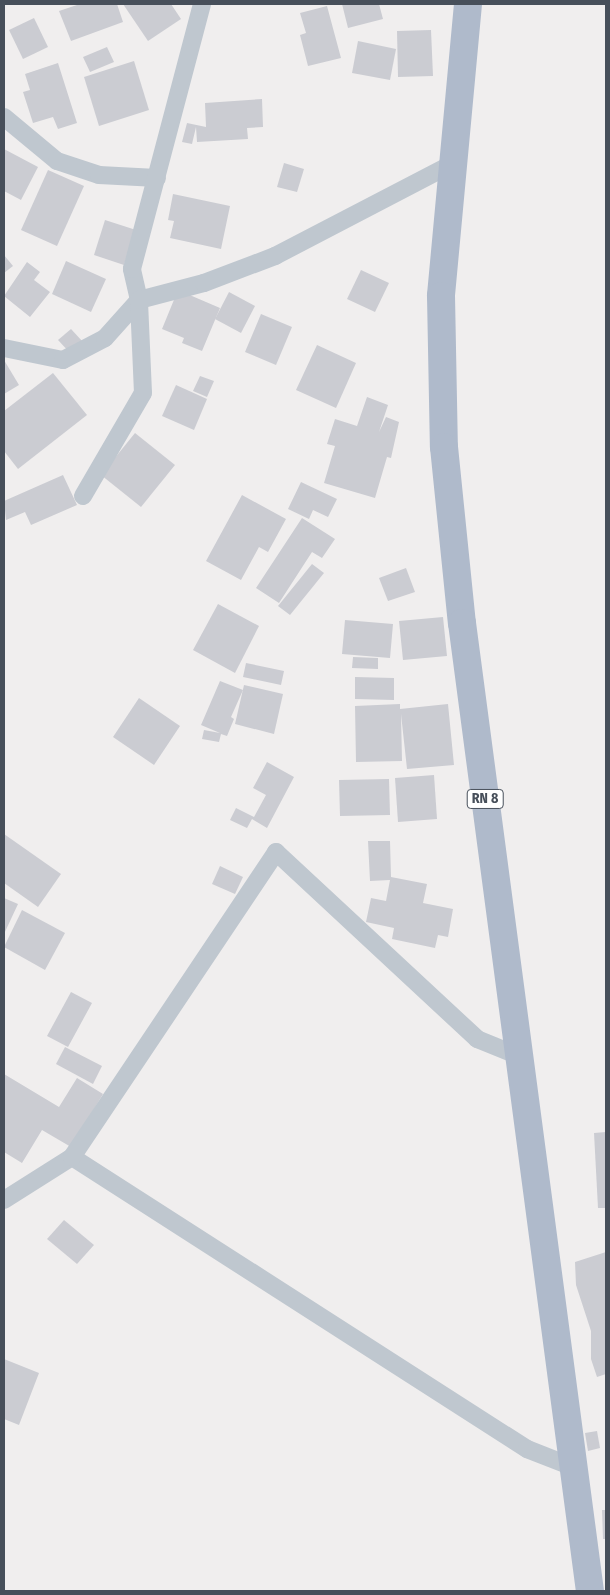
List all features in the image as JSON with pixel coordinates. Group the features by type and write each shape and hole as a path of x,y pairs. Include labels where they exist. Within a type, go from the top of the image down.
{"main road":[{"name":"RN 8","path":"468,4 441,296 444,447 462,623 590,1591"}],"street":[{"path":"83,496 143,393 139,300 132,269 202,4"},
{"path":"4,117 57,161 99,175 157,178"},
{"path":"4,348 64,360 105,338 139,300 204,283 275,256 452,164"},
{"path":"4,1200 72,1157 276,852 477,1039 519,1056"},
{"path":"72,1157 527,1449 573,1467"}],"building":[{"path":"80,4 117,4 123,22 71,41 59,11"},
{"path":"123,4 171,4 181,19 148,41"},
{"path":"342,4 379,4 383,19 348,28"},
{"path":"327,6 341,58 308,66 300,35 306,33 300,13"},
{"path":"34,18 48,47 23,59 9,30"},
{"path":"431,30 433,76 398,77 397,31"},
{"path":"358,41 396,49 390,80 352,73"},
{"path":"107,47 114,62 90,72 83,57"},
{"path":"134,61 149,110 99,126 84,77"},
{"path":"58,63 77,123 58,129 53,117 33,123 23,92 30,90 25,74"},
{"path":"262,99 263,127 247,128 248,139 197,142 196,127 192,144 182,142 187,123 206,127 205,103"},
{"path":"4,149 38,167 21,200 4,191"},
{"path":"284,163 304,169 297,192 277,187"},
{"path":"48,170 84,186 57,246 21,230"},
{"path":"173,194 230,206 221,249 170,238 174,221 168,220"},
{"path":"105,220 136,230 124,265 94,255"},
{"path":"4,255 13,266 4,273"},
{"path":"66,261 106,279 91,312 52,294"},
{"path":"27,262 40,272 34,280 50,292 30,317 4,296"},
{"path":"361,270 389,283 375,312 347,299"},
{"path":"178,290 220,308 202,351 182,343 184,338 162,329"},
{"path":"229,292 255,306 241,333 215,319"},
{"path":"261,314 292,327 276,365 245,352"},
{"path":"71,329 83,342 71,354 58,340"},
{"path":"317,345 356,363 336,408 296,390"},
{"path":"4,360 19,385 4,394"},
{"path":"53,373 87,415 18,469 4,451 4,411"},
{"path":"200,376 214,381 207,397 193,391"},
{"path":"176,385 207,399 194,430 162,416"},
{"path":"367,397 388,405 379,432 386,417 399,422 391,458 387,457 375,498 324,483 335,446 327,444 335,419 357,426"},
{"path":"135,433 175,465 141,507 101,475"},
{"path":"63,475 77,505 31,525 25,512 6,520 4,501"},
{"path":"301,482 337,499 328,517 313,510 309,519 288,509"},
{"path":"242,495 286,519 268,552 259,547 241,580 206,561"},
{"path":"302,518 335,539 322,558 312,552 279,603 256,588"},
{"path":"312,564 324,573 290,615 278,606"},
{"path":"406,568 415,592 388,601 379,578"},
{"path":"218,604 259,626 235,673 193,650"},
{"path":"443,617 447,656 403,660 399,621"},
{"path":"345,620 393,624 390,658 342,654"},
{"path":"353,657 378,658 378,669 352,668"},
{"path":"246,663 284,671 281,685 243,677"},
{"path":"355,677 394,678 394,700 355,699"},
{"path":"220,681 243,690 231,717 234,719 227,736 221,734 219,742 202,739 204,730 220,733 201,725"},
{"path":"244,685 283,694 274,734 235,724"},
{"path":"139,698 180,726 154,765 113,737"},
{"path":"400,704 400,709 448,704 454,765 407,769 401,714 402,761 356,762 355,706"},
{"path":"267,762 294,777 267,828 252,819 247,828 230,820 236,808 254,817 266,795 253,788"},
{"path":"434,775 437,819 398,822 395,778"},
{"path":"389,779 390,815 340,816 339,780"},
{"path":"4,834 61,874 38,907 4,883"},
{"path":"368,841 390,841 391,877 427,884 423,903 453,909 448,937 438,935 435,948 392,939 394,928 366,922 371,898 386,901 390,880 370,881"},
{"path":"220,866 243,877 235,894 212,884"},
{"path":"4,898 18,904 4,934"},
{"path":"22,910 65,933 45,970 4,947"},
{"path":"71,992 92,1003 68,1047 47,1036"},
{"path":"65,1047 102,1066 93,1084 56,1064"},
{"path":"4,1074 59,1107 77,1078 103,1094 71,1147 42,1130 22,1163 4,1152"},
{"path":"606,1132 606,1208 598,1208 594,1133"},
{"path":"64,1220 94,1245 77,1264 47,1239"},
{"path":"606,1252 606,1374 597,1377 591,1359 591,1331 576,1285 575,1262"},
{"path":"4,1359 39,1373 19,1425 4,1419"},
{"path":"597,1431 600,1448 588,1451 585,1433"},
{"path":"602,1510 606,1510 606,1539 603,1539"}]}
